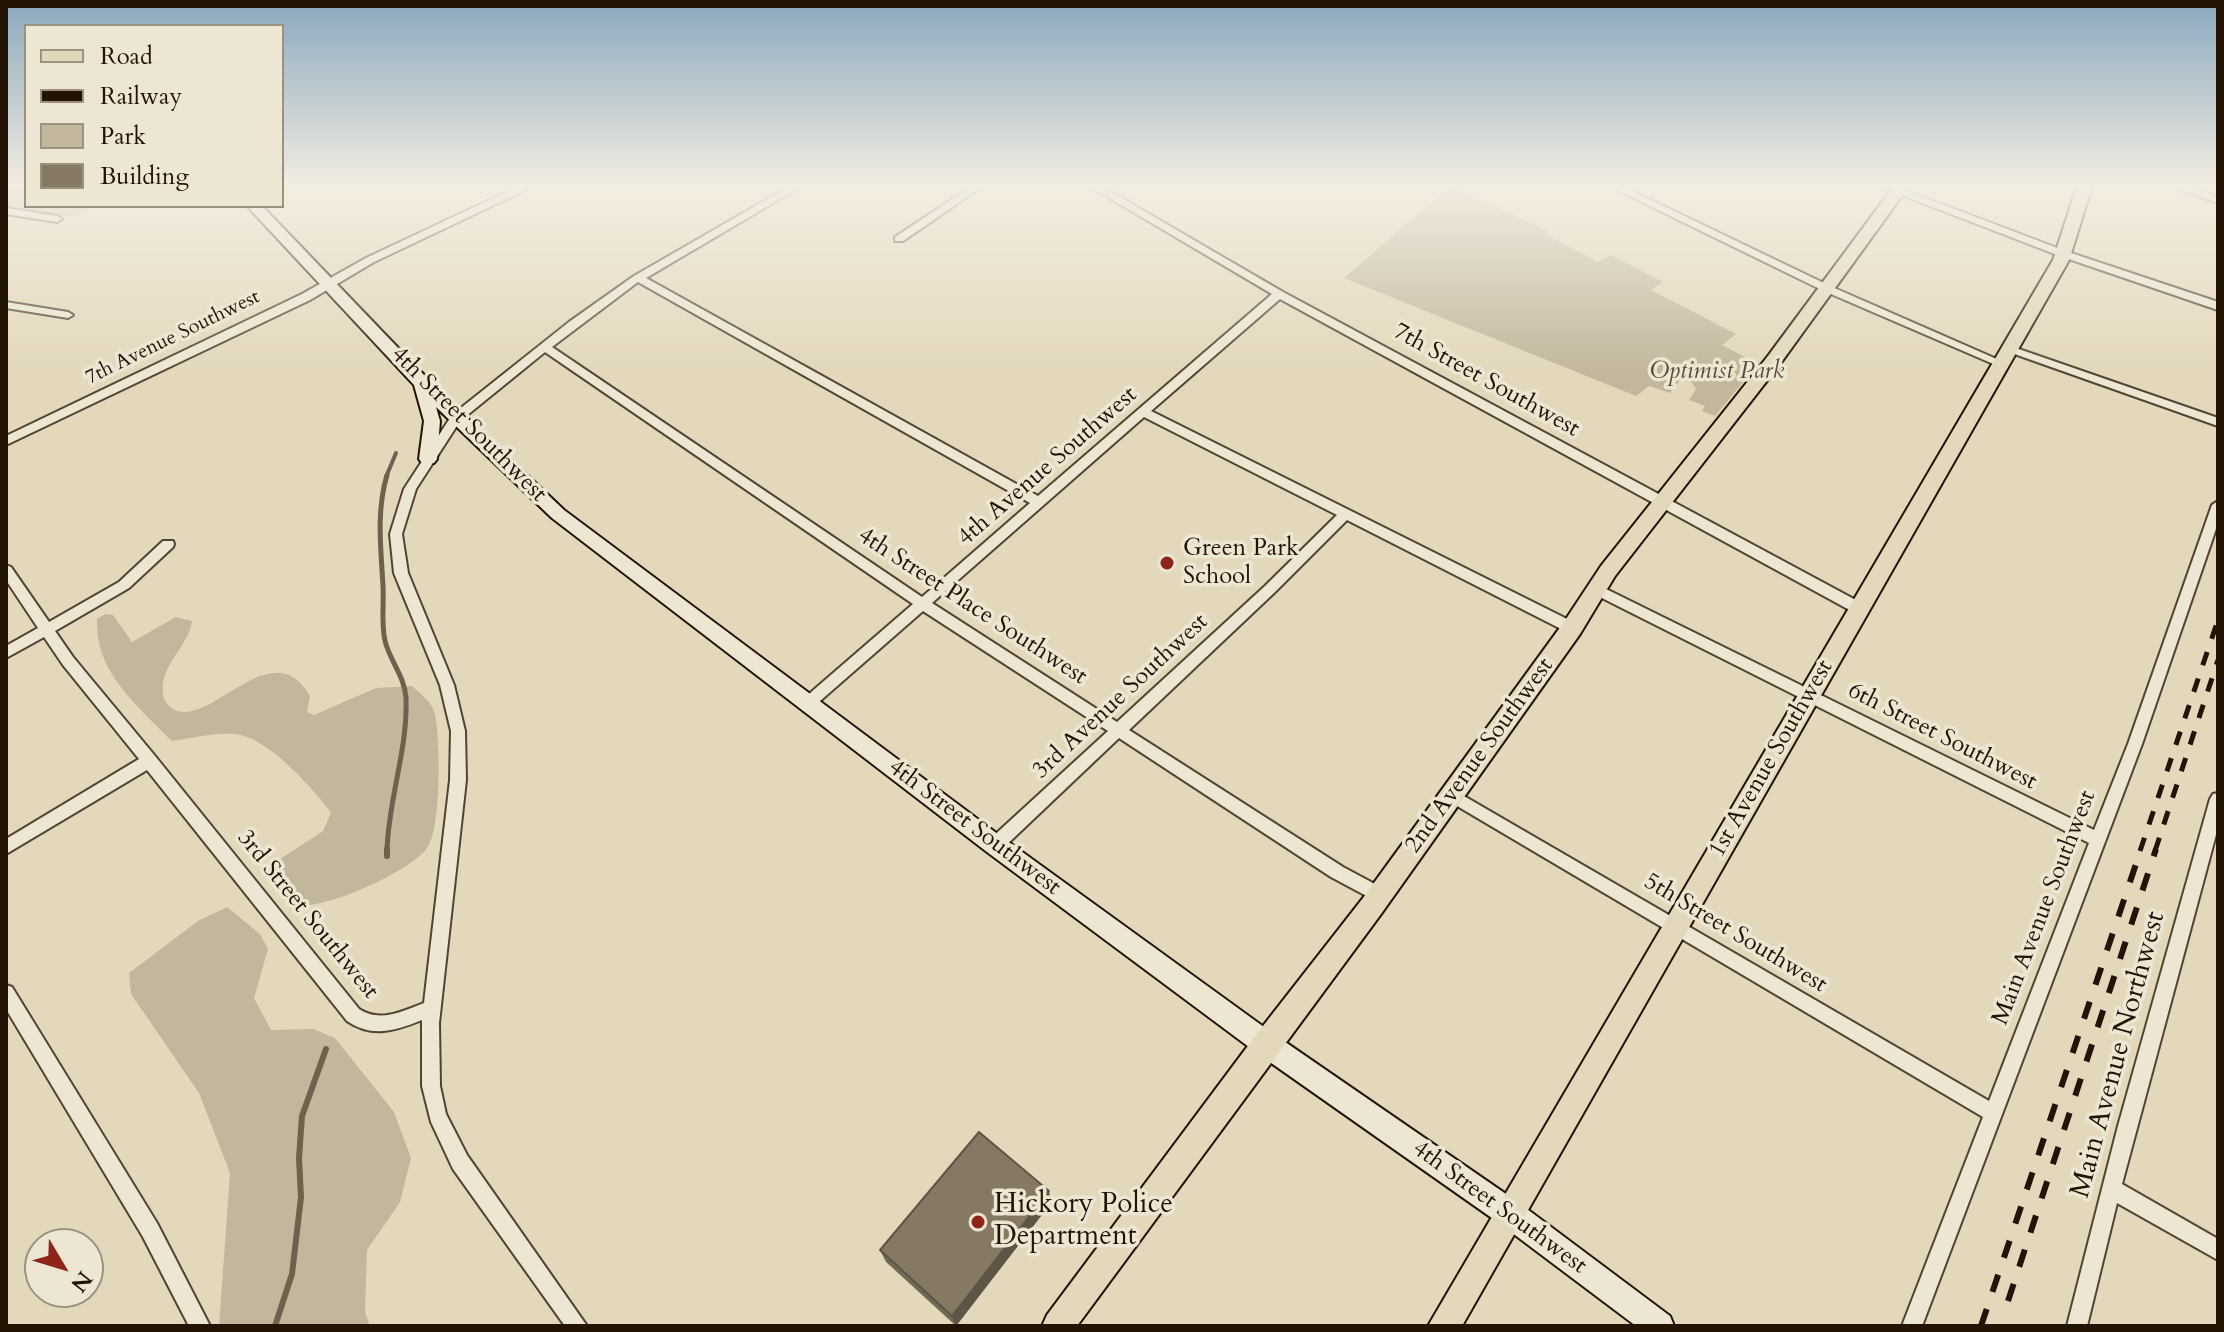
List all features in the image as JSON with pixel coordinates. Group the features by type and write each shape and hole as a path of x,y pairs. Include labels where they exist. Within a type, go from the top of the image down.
{"main road":[{"name":"4th Street Southwest","path":"293,248 456,418 558,514 995,845 1266,1044 1509,1213 1660,1326"},
{"name":"2nd Avenue Southwest","path":"1058,1326 1380,895 1572,628 1595,589 1828,289 1855,248"},
{"name":"1st Avenue Southwest","path":"1444,1326 2066,248"},
{"path":"414,373 431,413 428,459"}],"street":[{"name":"7th Avenue Southwest","path":"6,441 395,248"},
{"path":"577,1326 449,1145 437,1116 431,1086 432,1008 458,780 458,731 447,685 401,573 396,534 410,489 456,418 638,278 690,248"},
{"name":"7th Street Southwest","path":"1200,248 1661,503 1860,609"},
{"path":"1743,248 1828,289 2006,356 2218,422"},
{"path":"2049,248 2218,306"},
{"path":"638,278 1040,503"},
{"name":"4th Avenue Southwest","path":"807,704 1279,294"},
{"path":"6,305 68,315"},
{"name":"4th Street Place Southwest","path":"545,347 923,604 1337,872 1380,895"},
{"path":"1145,413 1572,628"},
{"name":"Main Avenue Southwest","path":"1912,1326 2173,640 2218,505"},
{"name":"3rd Avenue Southwest","path":"995,845 1311,550 1345,514"},
{"path":"6,653 124,585 168,544"},
{"name":"3rd Street Southwest","path":"6,570 47,631 360,1021 370,1026 382,1025 432,1008"},
{"name":"6th Street Southwest","path":"1595,589 2097,839"},
{"path":"6,847 150,760"},
{"name":"5th Street Southwest","path":"1452,796 1993,1113"},
{"name":"Main Avenue Northwest","path":"2077,1326 2218,799"},
{"path":"6,993 150,1230 200,1326"},
{"path":"2112,1189 2218,1250"}],"green space":[{"name":"Optimist Park","path":"1378,248 1572,248 1598,262 1611,255 1663,282 1651,290 1736,334 1722,345 1758,364 1715,416 1702,411 1705,406 1689,400 1696,389 1686,372 1670,393 1649,386 1636,396 1344,278"},
{"path":"105,614 113,615 132,642 176,617 192,621 186,639 165,674 164,699 173,709 188,712 260,676 278,673 295,678 310,696 307,712 314,715 376,688 412,686 431,706 437,726 437,804 432,838 427,848 404,867 368,887 329,901 299,905 271,873 271,865 323,831 331,813 291,768 253,740 225,734 172,741 132,701 111,672 98,638 97,619"},
{"path":"227,907 260,934 268,949 254,998 271,1030 313,1029 335,1038 394,1112 411,1158 400,1202 367,1250 365,1312 370,1326 219,1326 230,1173 199,1093 131,994 129,973 198,921"}],"building":[{"name":"Hickory Police Department","path":"979,1132 1049,1191 952,1316 880,1250"}],"waterway":[{"path":"386,477 396,453"},
{"path":"387,475 380,516 383,627 387,648 403,683 406,698 404,737 387,851"},
{"path":"387,851 387,856"},
{"path":"275,1326 292,1274 301,1197 299,1158 302,1116 326,1049"}],"railway":[{"path":"2140,851 2218,620"},
{"path":"2155,851 2218,660"},
{"path":"1981,1326 2141,849"},
{"path":"2008,1301 2156,849"}],"place":[{"name":"Green Park School","path":"1167,563"},
{"name":"Hickory Police Department","path":"978,1222"}]}
